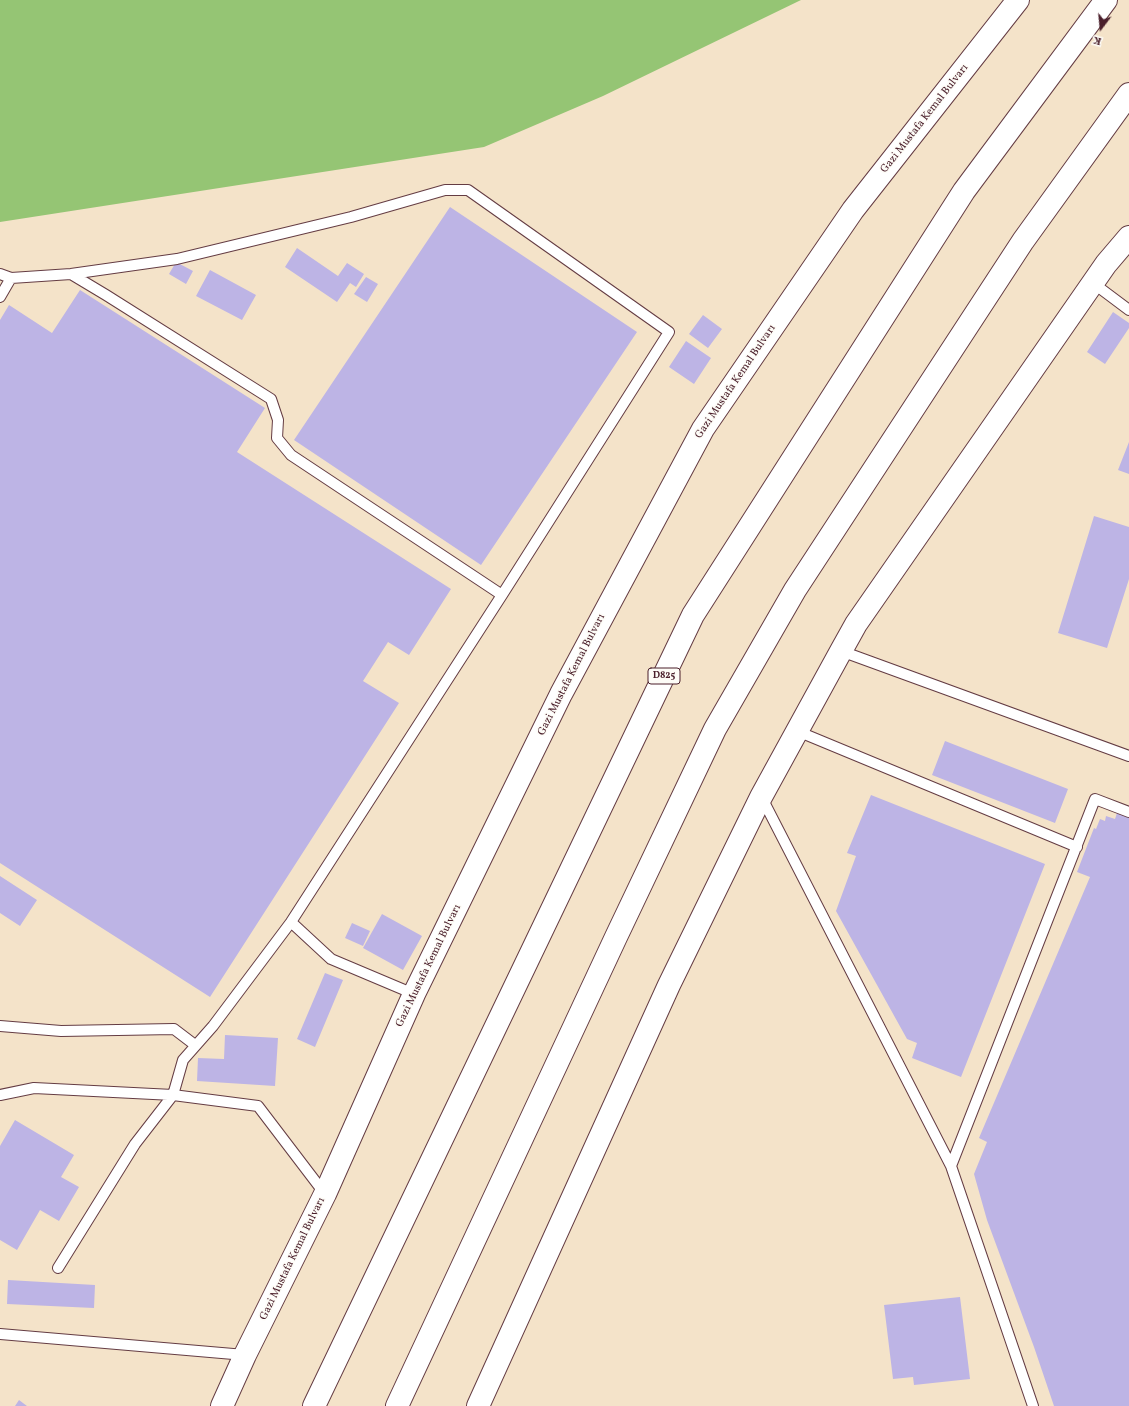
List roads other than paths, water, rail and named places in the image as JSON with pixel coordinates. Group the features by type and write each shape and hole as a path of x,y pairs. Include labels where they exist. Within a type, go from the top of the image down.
{"main road":[{"name":"Gazi Mustafa Kemal Bulvarı","path":"222,1406 245,1355 325,1194 414,994 561,694 703,429 853,210 1018,0"},
{"name":"D825","path":"314,1406 693,616 964,191 1106,0"},
{"path":"397,1406 715,729 795,590 1023,241 1129,94"},
{"path":"478,1406 669,984 762,797 856,624 1106,264 1129,237"}],"lane":[{"path":"0,274 11,278 71,274 177,259 351,217 445,190 468,190 669,332 502,595 291,922 213,1026 183,1060 173,1095 135,1144 58,1268"},
{"path":"71,274 271,399 278,420 277,438 291,455 502,595"},
{"path":"0,297 11,278"},
{"path":"1093,284 1129,310"},
{"path":"841,651 1129,756"},
{"path":"797,731 1077,847"},
{"path":"762,797 951,1166 1033,1406"},
{"path":"951,1166 1077,847 1094,799 1129,812"},
{"path":"291,922 331,959 414,994"},
{"path":"0,1026 61,1031 174,1029 195,1045"},
{"path":"0,1095 34,1088 173,1095 258,1106 325,1194"},
{"path":"0,1334 245,1355"}]}
